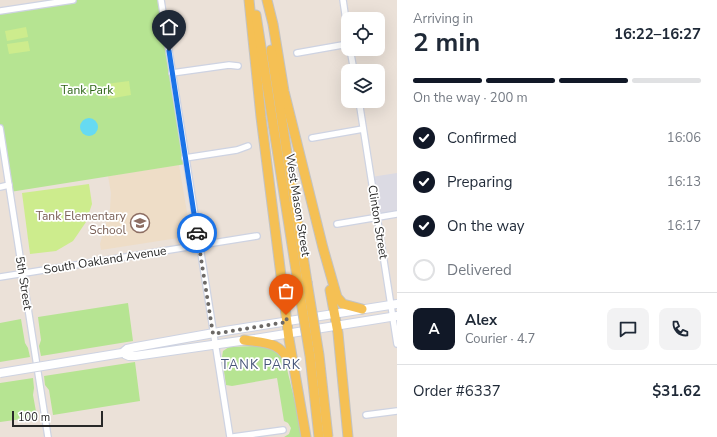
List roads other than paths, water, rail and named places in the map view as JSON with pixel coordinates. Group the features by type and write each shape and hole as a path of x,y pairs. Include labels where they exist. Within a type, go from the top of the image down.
{"main road":[{"path":"249,0 261,116 288,333 306,437"},
{"name":"West Mason Street","path":"254,0 303,283 319,355 328,437"},
{"name":"West Mason Street","path":"263,0 303,283 319,437"},
{"path":"267,0 273,24 284,91 323,248 337,297 343,304 362,309"},
{"path":"323,248 335,314 348,437"},
{"path":"0,373 122,353 131,348 394,304"},
{"path":"122,353 131,356 395,317"},
{"path":"244,340 269,343 281,350 287,358 295,379"}],"street":[{"path":"0,11 73,0"},
{"path":"161,0 230,437"},
{"path":"343,0 345,12"},
{"path":"296,53 341,45"},
{"path":"172,73 228,65 238,66"},
{"name":"Clinton Street","path":"360,108 377,217 394,304 397,344"},
{"name":"5th Street","path":"0,128 48,437"},
{"path":"312,138 363,129"},
{"path":"185,158 237,150 248,146"},
{"path":"0,187 9,185"},
{"path":"336,224 397,214"},
{"name":"South Oakland Avenue","path":"0,277 257,236"},
{"path":"366,415 397,411"},
{"path":"233,437 283,430"}],"water":[{"path":"89,118 95,121 98,127 95,133 89,136 83,133 80,127 83,121"}],"place":[{"name":"Tank Elementary School","path":"140,223"}],"district":[{"name":"TANK PARK","path":"261,365"}],"park label":[{"name":"Tank Park","path":"87,90"}]}
